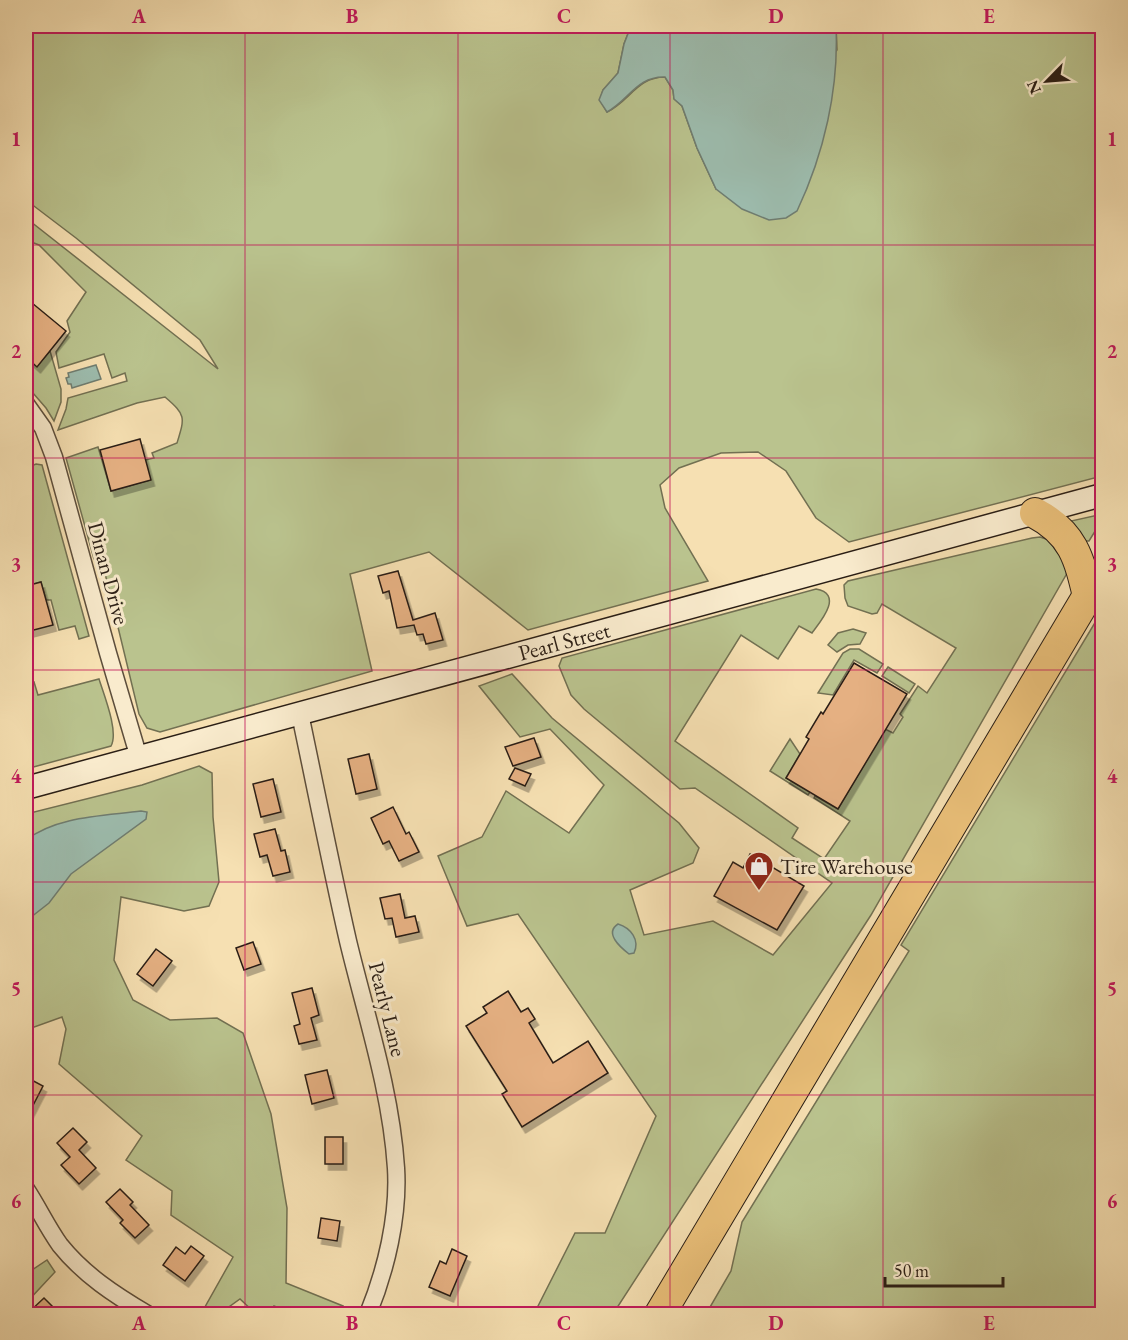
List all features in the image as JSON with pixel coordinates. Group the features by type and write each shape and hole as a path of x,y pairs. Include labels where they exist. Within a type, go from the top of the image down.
{"highway":[{"path":"660,1314 1095,584 1076,551 1056,528 1035,513"}],"main road":[{"name":"Pearl Street","path":"26,788 1102,495"}],"street":[{"name":"Dinan Drive","path":"26,404 43,428 54,457 139,758"},
{"name":"Pearly Lane","path":"300,714 348,940 381,1075 392,1131 396,1170 391,1231 381,1275 368,1314"},
{"path":"26,1189 48,1228 76,1264 102,1286 147,1314"}],"green space":[{"path":"26,26 631,26 624,44 618,73 603,90 600,100 607,112 640,85 655,78 665,77 673,90 674,99 682,106 697,148 716,189 837,50 836,26 1102,26 1102,476 849,542 816,518 786,471 758,452 721,453 679,468 660,485 665,508 708,581 528,630 429,552 350,574 372,671 160,732 147,728 139,714 103,565 94,559 66,458 98,447 111,491 150,480 145,460 154,458 152,453 177,443 182,417 177,408 165,397 137,403 58,430 68,398 127,381 125,373 112,378 104,354 59,368 56,352 70,332 67,321 86,292 39,245 26,240 26,218 218,369 200,340 26,200"},
{"path":"50,351 61,389 61,402 54,421 26,385 26,357 37,366"},
{"path":"36,464 42,465 89,636 79,639 75,626 59,630 51,600 46,600 41,582 26,586 26,468"},
{"path":"1098,515 1102,520 1089,541 1080,541 1070,529 1071,521"},
{"path":"1040,537 1049,540 1068,567 1066,575 871,915 613,1314 534,1314 575,1233 605,1233 656,1116 518,914 467,926 438,856 482,837 506,791 569,833 604,785 550,729 520,737 479,686 512,674 552,718 679,823 699,848 693,863 630,890 644,935 713,921 773,955 832,883 695,788 680,789 584,709 571,695 559,666 562,658 816,589 824,592 829,602 820,622 812,633 799,626 778,659 741,635 675,741 798,828 792,838 824,859 850,821 814,798 815,796 838,809 885,729 893,733 903,717 900,714 918,686 927,693 956,648 882,604 877,613 872,614 848,606 844,585 848,581"},
{"path":"1102,611 1102,1314 706,1314 731,1271 742,1222 909,951 901,945"},
{"path":"853,629 866,633 860,644 848,645 837,652 828,645 838,633"},
{"path":"850,649 859,649 883,664 877,673 854,660 833,695 818,693 843,653"},
{"path":"888,667 915,684 909,693 882,676"},
{"path":"99,679 112,723 111,746 26,769 26,685 34,682 38,695"},
{"path":"790,739 800,754 786,778 810,792 808,795 770,771"},
{"path":"199,766 212,773 213,817 219,882 209,906 184,911 121,897 114,960 133,1000 170,1020 217,1018 243,1033 271,1114 287,1208 286,1283 343,1306 339,1314 292,1314 274,1306 266,1314 256,1314 240,1299 219,1314 201,1314 233,1257 171,1215 172,1191 126,1160 142,1136 59,1064 66,1029 62,1017 26,1030 26,814 142,785"},
{"path":"47,1260 55,1272 26,1303 26,1274"}],"shaded area":[{"path":"631,26 836,26 835,73 828,121 815,167 797,211 786,218 769,220 742,209 716,189 697,148 682,106 674,99 673,90 665,77 647,80 640,84 607,112 599,100 603,90 618,73 624,44"},
{"path":"96,365 101,379 72,388 71,384 68,384 66,378 69,377 68,373"},
{"path":"147,812 146,819 71,874 49,903 26,921 26,840 52,826 81,818"},
{"path":"618,924 627,928 633,935 636,944 634,953 629,954 615,940 613,932"}],"building":[{"path":"26,298 66,331 37,367 26,357"},
{"path":"140,439 151,480 111,491 100,450"},
{"path":"398,571 413,620 435,613 443,640 426,644 423,634 417,635 414,625 397,628 389,591 383,593 378,576"},
{"path":"41,582 53,625 26,632 26,586"},
{"path":"854,663 907,694 838,809 786,778 809,739 806,737"},
{"path":"534,738 541,757 513,766 505,747"},
{"path":"369,754 377,789 356,794 348,759"},
{"path":"515,768 531,774 525,786 509,779"},
{"path":"273,779 281,812 261,817 253,784"},
{"path":"393,807 406,834 409,832 419,852 399,861 389,841 383,844 371,818"},
{"path":"275,829 281,851 285,850 290,872 273,876 267,855 260,857 254,834"},
{"name":"Tire Warehouse","path":"750,854 804,886 777,930 714,896 733,862 743,868"},
{"path":"400,894 405,918 415,916 419,932 396,937 392,918 385,919 380,898"},
{"path":"253,942 261,964 244,970 236,948"},
{"path":"156,949 172,961 153,986 137,974"},
{"path":"312,988 319,1015 311,1018 317,1040 299,1044 294,1026 300,1024 292,993"},
{"path":"508,991 521,1012 528,1008 535,1019 529,1023 553,1063 588,1041 608,1073 522,1127 502,1094 507,1091 466,1026 487,1013 483,1007"},
{"path":"327,1070 334,1098 312,1104 305,1075"},
{"path":"26,1077 43,1086 26,1119"},
{"path":"73,1128 87,1142 79,1150 96,1168 79,1184 61,1165 70,1157 57,1143"},
{"path":"325,1137 343,1137 343,1164 325,1164"},
{"path":"120,1189 133,1202 130,1205 149,1225 135,1238 120,1223 123,1220 106,1202"},
{"path":"321,1218 340,1221 337,1241 318,1238"},
{"path":"191,1246 204,1256 185,1281 163,1265 176,1247 185,1254"},
{"path":"452,1249 467,1256 450,1296 429,1287 440,1261 446,1264"},
{"path":"44,1298 60,1314 27,1314"}],"place":[{"name":"Tire Warehouse","path":"759,892"}]}
